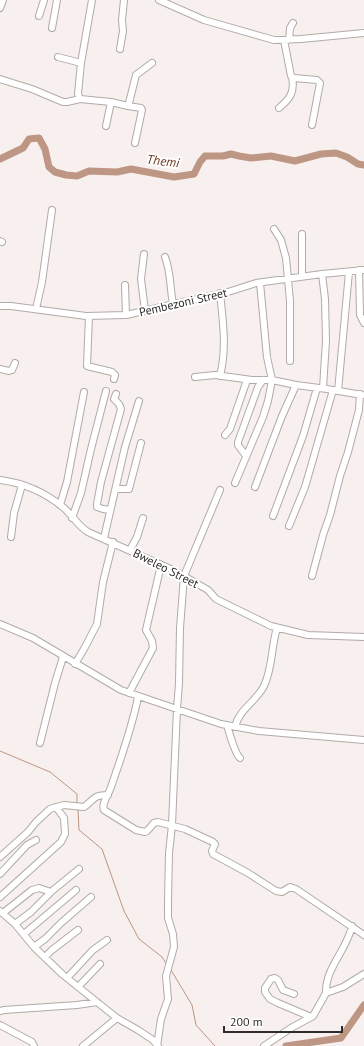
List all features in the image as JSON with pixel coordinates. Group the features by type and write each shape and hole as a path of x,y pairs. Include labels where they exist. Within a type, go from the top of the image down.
{"street":[{"path":"0,8 3,0"},
{"path":"39,16 44,0"},
{"path":"52,28 57,0"},
{"path":"80,99 78,94 81,63 92,0"},
{"path":"120,48 123,28 122,20 124,0"},
{"path":"159,0 204,20 270,40 287,40 364,33"},
{"path":"279,108 292,95 293,86 292,77 289,70 287,40 293,23"},
{"path":"58,57 81,63"},
{"path":"128,106 136,75 152,63"},
{"path":"292,77 317,80 320,83 312,125"},
{"path":"0,79 32,89 63,102 80,99 111,102 141,108 142,110 135,143"},
{"path":"106,126 111,102"},
{"path":"36,309 43,277 52,210"},
{"path":"274,228 278,233 284,247 288,278 290,361"},
{"path":"302,234 302,276"},
{"path":"144,254 141,279 145,311"},
{"path":"165,257 169,266 173,304"},
{"path":"361,270 360,315 364,323"},
{"name":"Pembezoni Street","path":"0,306 11,306 89,316 126,315 220,294 260,283 302,276 361,270"},
{"path":"289,526 305,488 336,391 348,272"},
{"path":"273,516 320,388 326,341 325,299 322,274"},
{"path":"235,483 263,417 270,395 272,380 267,357 260,283"},
{"path":"124,285 126,315"},
{"path":"220,294 224,332 224,355 220,376"},
{"path":"89,316 87,366 112,372 115,375 114,379"},
{"path":"0,369 9,371 12,370 15,363"},
{"path":"195,377 220,376 247,380 272,380 362,395 348,452 336,489 330,515 322,535 312,576"},
{"path":"225,435 230,429 247,380"},
{"path":"246,456 238,445 238,442 258,387 263,380"},
{"path":"255,487 282,416 296,385"},
{"path":"72,518 81,493 106,391"},
{"path":"60,505 84,392"},
{"path":"110,510 100,508 97,504 101,482 121,409 119,404 114,399 116,394"},
{"path":"104,538 125,447 139,401"},
{"path":"116,489 129,489 141,443"},
{"name":"Bweleo Street","path":"0,480 35,489 60,505 84,530 175,571 208,590 216,599 277,628 308,635 364,637"},
{"path":"11,537 14,513 22,485"},
{"path":"158,1046 160,1019 168,999 166,976 174,947 168,910 169,853 172,825 179,683 180,628 184,576 220,490"},
{"path":"130,550 137,537 143,518"},
{"path":"75,664 97,624 103,582 113,542"},
{"path":"129,693 152,648 152,641 146,630 161,565"},
{"path":"0,624 33,638 121,690 138,697 227,725 259,731 364,740"},
{"path":"235,726 238,716 258,695 268,677 271,668 273,644 277,628"},
{"path":"40,743 63,657"},
{"path":"138,697 132,726 108,796 103,805 104,810 136,830 148,832 154,823 158,822 192,832 213,842 213,854 248,873 276,891 282,892 290,887 293,887 364,935"},
{"path":"227,725 234,750 240,758"},
{"path":"0,857 28,832 48,810 64,805 84,807 99,795 108,796"},
{"path":"0,897 61,842 65,834 64,818 56,807"},
{"path":"0,874 27,845 36,840"},
{"path":"16,924 79,869"},
{"path":"51,892 39,888 32,890 2,912 16,924 34,947 67,978 117,1018 153,1040 158,1046"},
{"path":"24,934 76,890"},
{"path":"34,947 45,939 91,897"},
{"path":"264,1046 316,1014 326,994 327,979 349,940 352,926"},
{"path":"45,957 78,930"},
{"path":"67,978 93,950 107,940"},
{"path":"78,987 100,964"},
{"path":"326,994 344,987 364,974"},
{"path":"294,994 283,990 278,980 274,978 271,979 265,988 265,992 270,999 311,1017"},
{"path":"0,1011 97,1002"},
{"path":"83,1046 117,1018"},
{"path":"0,1025 32,1042 34,1046"}],"waterway":[{"name":"Themi","path":"0,159 23,148 29,139 39,138 45,149 49,167 55,172 77,176 89,171 117,172 131,169 174,177 194,174 205,156 223,156 231,154 251,158 271,156 295,161 321,154 336,153 347,157 358,164 364,165"},
{"path":"0,751 50,772 77,794 77,804"},
{"path":"78,810 79,830 102,849 124,911 139,939 162,957 166,963"},
{"path":"171,970 192,1005 196,1025 215,1046"},
{"path":"286,1046 341,1038 364,1005"}]}
